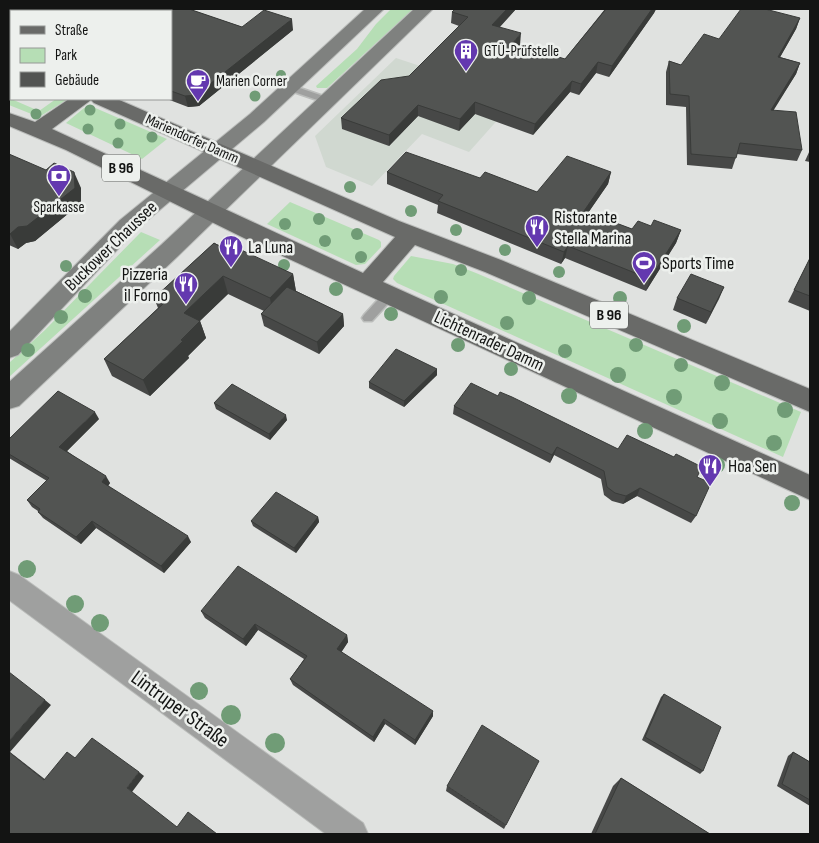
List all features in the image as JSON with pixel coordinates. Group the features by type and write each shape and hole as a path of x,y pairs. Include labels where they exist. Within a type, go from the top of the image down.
{"main road":[{"name":"Buckower Chaussee","path":"9,348 128,225 291,88 376,9"},
{"path":"9,398 211,211 424,9"},
{"path":"36,131 81,100"},
{"name":"Mariendorfer Damm","path":"103,100 256,168"},
{"name":"B 96","path":"9,119 73,145 169,191"},
{"name":"B 96","path":"256,168 410,235 493,266 810,400"},
{"name":"Lichtenrader Damm","path":"169,191 367,285 810,488"},
{"path":"367,285 410,235"}],"street":[{"name":"Lintruper Straße","path":"9,584 352,834"}],"lane":[{"path":"291,88 326,100"},
{"path":"368,318 389,295"}],"shaded area":[{"path":"396,58 517,98 469,152 422,134 372,186 326,167 315,136"}],"green space":[{"path":"391,9 413,9 327,88 317,88 316,86 357,49 376,24"},
{"path":"9,98 39,111 55,100 66,100 39,117 9,105"},
{"path":"93,107 167,139 142,159 66,123 84,108"},
{"path":"290,202 379,240 381,247 365,264 356,265 267,224"},
{"path":"141,232 160,240 9,377 9,363 45,330"},
{"path":"411,256 453,264 476,273 801,412 783,457 397,283 393,279 394,276"}],"building":[{"path":"9,9 21,9 10,10 9,16"},
{"path":"33,9 189,9 242,27 264,10 292,19 196,95 185,96 172,91 172,10"},
{"path":"455,9 507,9 492,25 521,33 513,43 565,59 606,9 652,9 612,66 598,62 581,84 572,81 535,124 475,102 460,119 418,105 389,135 341,118 381,80 409,76 468,17 452,12"},
{"path":"741,9 765,9 800,18 778,57 800,63 771,110 796,112 802,150 740,143 736,158 691,154 689,96 670,94 669,61 681,65 704,34 719,39"},
{"path":"406,152 480,178 485,172 537,192 567,156 611,172 584,211 632,229 638,221 651,226 654,220 681,230 650,279 568,246 564,252 438,201 443,195 387,172"},
{"path":"9,154 46,170 54,163 74,172 75,188 27,226 18,227 10,234 9,233"},
{"path":"224,242 293,274 270,298 223,276 184,313 200,321 181,340 183,341 143,380 104,359 164,303 154,298 214,243 219,246"},
{"path":"810,258 810,296 794,290"},
{"path":"691,274 724,287 711,312 677,298"},
{"path":"287,287 343,314 317,342 261,314"},
{"path":"396,349 437,369 404,401 369,382"},
{"path":"471,383 498,396 500,392 512,397 618,449 627,435 674,457 676,454 702,467 697,477 711,483 696,516 640,488 626,496 615,493 607,487 604,471 557,447 552,455 454,406"},
{"path":"232,384 286,415 269,434 214,403"},
{"path":"58,391 95,412 59,447 106,476 102,482 188,536 161,566 92,521 76,537 38,512 40,509 27,500 49,478 9,454 9,439"},
{"path":"276,492 318,517 294,548 251,521"},
{"path":"238,566 347,635 337,649 433,711 415,740 384,719 373,737 290,679 307,656 255,624 243,639 201,611"},
{"path":"9,672 45,700 9,741"},
{"path":"664,694 721,727 703,771 645,737"},
{"path":"482,725 539,761 506,825 447,786"},
{"path":"92,738 139,772 127,788 177,827 188,812 217,834 9,834 9,752 44,780 67,752 75,758"},
{"path":"793,752 810,762 810,800 782,784"},
{"path":"621,778 710,834 595,834"}],"place":[{"name":"GTÜ-Prüfstelle","path":"466,72"},
{"name":"Marien Corner","path":"198,102"},
{"name":"Sparkasse","path":"59,197"},
{"name":"Ristorante Stella Marina","path":"537,248"},
{"name":"La Luna","path":"231,268"},
{"name":"Sports Time","path":"644,284"},
{"name":"Pizzeria il Forno","path":"186,305"},
{"name":"Hoa Sen","path":"710,487"}]}
